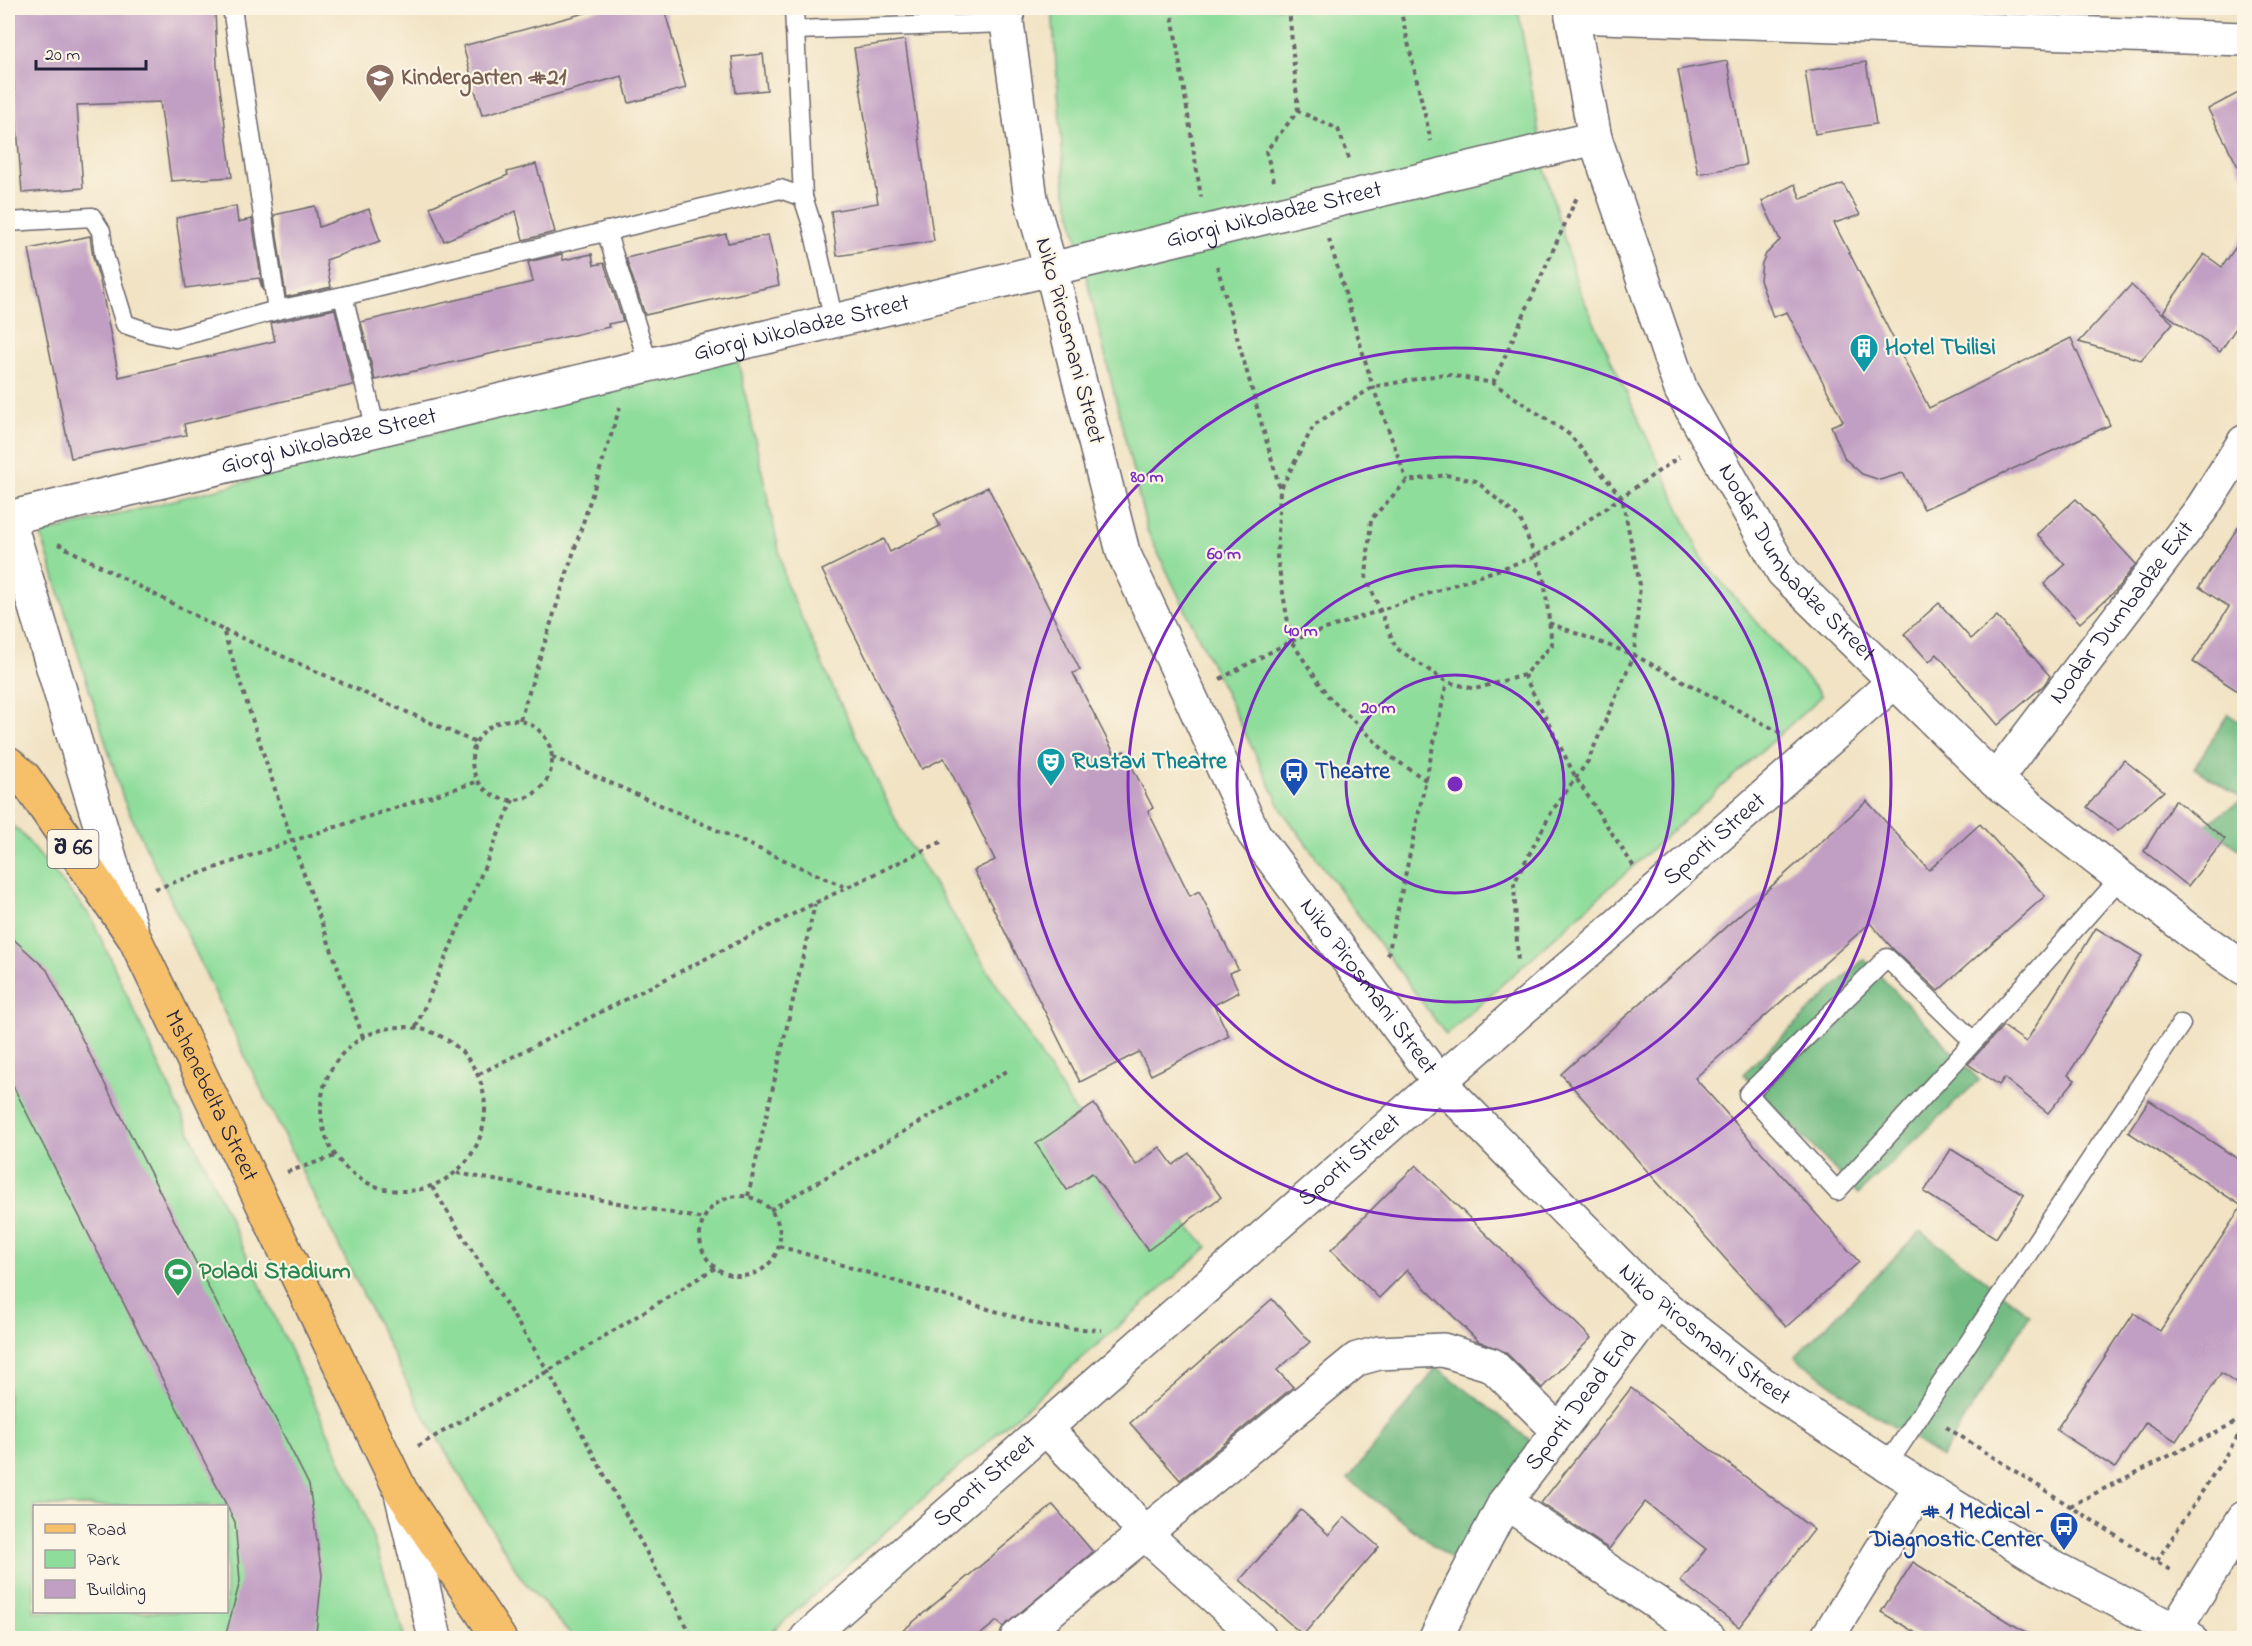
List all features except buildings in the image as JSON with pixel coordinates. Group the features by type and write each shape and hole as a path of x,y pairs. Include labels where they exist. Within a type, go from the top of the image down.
{"main road":[{"name":"შ 66","path":"8,763 24,777 135,939"},
{"name":"Mshenebelta Street","path":"135,939 394,1477 499,1638"}],"street":[{"path":"1572,12 2244,39"},
{"name":"Nodar Dumbadze Street","path":"1572,12 1597,143 1681,390 1784,572 1995,780 2191,932 2244,968"},
{"name":"Niko Pirosmani Street","path":"1007,15 1031,199 1051,268 1123,552 1254,834 1439,1082 1646,1292 1760,1382 1887,1466 2056,1569 2179,1636"},
{"name":"Giorgi Nikoladze Street","path":"8,517 1319,204 1597,143"},
{"name":"Nodar Dumbadze Exit","path":"1995,780 2202,508 2244,442"},
{"name":"Mshenebelta Street","path":"8,517 135,939"},
{"name":"Sporti Street","path":"807,1638 1894,682"},
{"name":"Sporti Dead End","path":"1436,1638 1505,1502 1658,1301"},
{"path":"1017,1638 1357,1359 1379,1353 1443,1350 1492,1365 1559,1431"},
{"path":"1046,1429 1121,1504 1145,1534 1260,1638"},
{"path":"394,1477 435,1638"},
{"path":"1827,1638 1921,1486"},
{"path":"1505,1502 1710,1638"},
{"path":"2179,1636 2201,1589 2244,1518"}],"lane":[{"path":"232,8 277,310"},
{"path":"794,8 803,197 812,225 834,321"},
{"path":"795,30 1007,15"},
{"path":"8,222 92,217 100,231 104,255 125,324 175,338 277,310 343,296 780,189 803,197"},
{"path":"606,231 641,367"},
{"path":"343,296 376,430"},
{"path":"1973,1041 1887,958 1748,1094 1837,1191 1973,1041 2121,877"},
{"path":"1887,1466 2181,1024"}],"path":[{"path":"1284,213 1266,151 1298,111 1289,8"},
{"path":"1400,8 1440,176"},
{"path":"1298,111 1338,129 1363,194"},
{"path":"1493,382 1597,143"},
{"path":"1319,204 1373,387 1407,481"},
{"path":"520,720 641,367"},
{"path":"1426,780 1391,757 1328,696 1292,641 1277,557 1281,490 1314,425 1373,387 1444,374 1493,382 1570,435 1622,498 1640,585 1634,655 1588,761 1552,811 1514,883 1521,1010"},
{"path":"1190,695 1292,641 1535,557 1707,437"},
{"path":"1446,475 1476,482 1520,519 1535,557 1544,578 1552,645 1524,675 1474,688 1447,682 1396,648 1366,577 1371,519 1407,481 1446,475"},
{"path":"8,517 223,630 476,743"},
{"path":"1549,623 1634,655 1815,751"},
{"path":"223,630 292,841 363,1037"},
{"path":"1524,675 1576,778 1652,894"},
{"path":"1378,1000 1447,682"},
{"path":"507,720 520,720 532,725 542,733 549,744 552,757 551,770 546,782 526,798 513,800 500,798 488,791 479,781 473,769 472,756 476,743 494,724 507,720"},
{"path":"552,757 846,888"},
{"path":"123,900 292,841 479,781"},
{"path":"416,1027 513,800"},
{"path":"479,1074 815,903 941,842"},
{"path":"747,1196 815,903"},
{"path":"416,1027 442,1036 464,1053 479,1074 486,1101 484,1128 474,1153 456,1173 432,1187 405,1192 378,1188 354,1176 335,1156 323,1131 321,1104 327,1077 342,1053 363,1037 389,1028 416,1027"},
{"path":"770,1210 1007,1071"},
{"path":"253,1185 335,1156"},
{"path":"456,1173 704,1219"},
{"path":"432,1187 548,1371 693,1638"},
{"path":"735,1196 747,1196 760,1201 770,1210 779,1227 779,1246 774,1258 754,1274 741,1276 727,1274 715,1268 701,1245 700,1232 704,1219 712,1208 722,1200 735,1196"},
{"path":"779,1246 1048,1327 1153,1334"},
{"path":"394,1477 548,1371 715,1268"},
{"path":"1923,1413 2201,1589"},
{"path":"2070,1506 2244,1419"},
{"path":"2157,1561 2244,1427"}],"green space":[{"path":"1052,8 1518,8 1546,174 1578,287 1704,562 1822,696 1446,1035 1283,812 1147,530 1065,188"},
{"path":"737,356 786,583 901,831 1077,1114 1208,1247 765,1638 574,1638 521,1578 419,1407 251,1069 124,801 41,534"},
{"path":"2228,714 2244,725 2244,852 2204,826 2243,799 2194,768"},
{"path":"8,822 21,833 91,917 364,1511 405,1638 8,1638"},
{"path":"1864,959 1979,1080 1858,1194 1743,1074"},
{"path":"1921,1231 2030,1315 1941,1457 1867,1410 1795,1357"},
{"path":"1437,1367 1540,1448 1452,1560 1348,1479"}],"place":[{"name":"Kindergarten #21","path":"380,104"},
{"name":"Hotel Tbilisi","path":"1864,374"},
{"name":"Rustavi Theatre","path":"1051,788"},
{"name":"Theatre","path":"1294,798"},
{"name":"Poladi Stadium","path":"178,1298"},
{"name":"# 1 Medical – Diagnostic Center","path":"2064,1552"}]}
